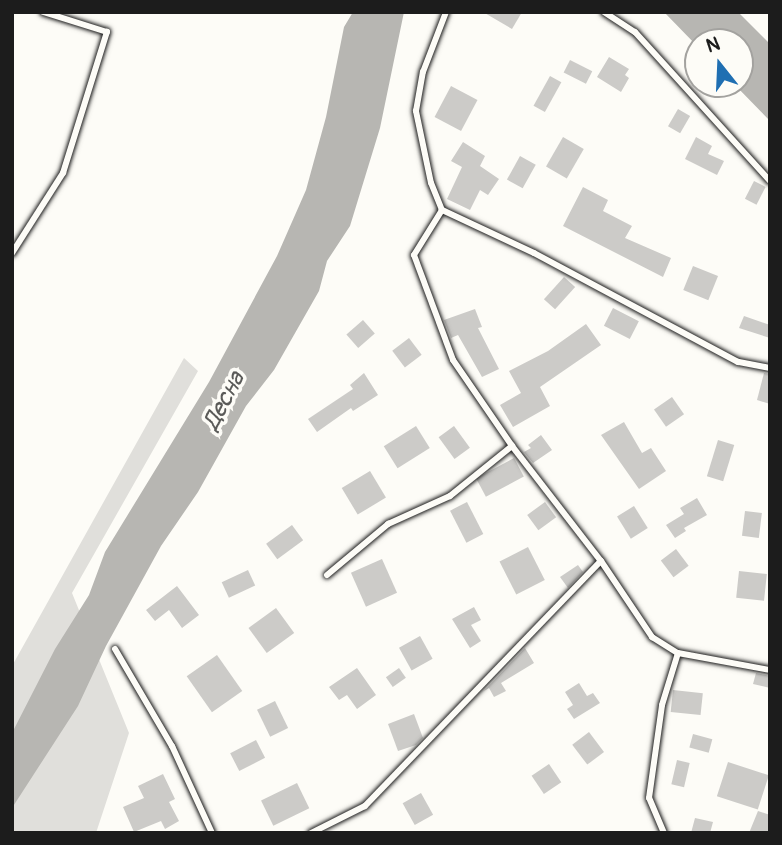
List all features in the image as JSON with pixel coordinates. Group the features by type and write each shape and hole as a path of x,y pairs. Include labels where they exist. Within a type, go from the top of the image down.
{"lane":[{"path":"12,253 63,173 107,32 43,12"},
{"path":"446,12 423,72 416,111 432,183 442,210 534,253 738,362 770,368"},
{"path":"604,12 635,32 770,181"},
{"path":"442,210 414,255 453,360 512,446 601,561 652,637 678,653 770,670"},
{"path":"327,575 388,524 450,496 512,446"},
{"path":"311,833 365,806 601,561"},
{"path":"115,649 172,746 212,833"},
{"path":"664,833 649,798 662,705 678,653"}],"shaded area":[{"path":"184,358 198,371 72,593 129,733 96,833 12,833 12,666"}],"water":[{"name":"Десна","path":"353,12 404,12 380,128 350,226 327,261 319,291 274,370 246,406 198,492 161,546 106,646 78,706 12,808 12,733 55,649 89,595 105,552 209,382 277,256 306,190 326,117 344,27"},
{"path":"664,12 738,12 754,28 684,28 684,33"},
{"path":"754,28 770,44 770,121 748,98 754,98"}],"building":[{"path":"483,12 522,12 512,29"},
{"path":"609,57 629,69 625,75 629,78 621,92 597,77"},
{"path":"570,60 592,71 586,84 564,72"},
{"path":"550,76 561,82 545,112 534,106"},
{"path":"451,86 477,100 461,131 435,117"},
{"path":"678,109 690,116 680,133 668,126"},
{"path":"563,137 584,149 567,178 546,166"},
{"path":"696,137 712,146 708,154 724,161 717,175 685,159"},
{"path":"463,142 485,156 480,166 499,179 488,195 480,190 470,210 447,199 462,167 451,161"},
{"path":"520,156 536,165 523,188 507,180"},
{"path":"754,181 766,187 757,205 745,199"},
{"path":"583,187 608,200 603,211 632,226 625,238 671,258 663,277 563,226"},
{"path":"693,266 718,276 708,300 683,290"},
{"path":"564,277 575,287 555,309 544,299"},
{"path":"613,308 639,321 630,339 604,326"},
{"path":"475,309 482,327 478,328 499,369 482,377 458,335 451,338 444,320"},
{"path":"744,316 770,325 770,338 739,328"},
{"path":"363,320 375,334 358,348 346,334"},
{"path":"586,324 601,345 540,387 550,406 513,427 500,405 521,393 509,371 548,351"},
{"path":"409,338 422,355 405,367 392,351"},
{"path":"364,373 378,395 353,411 351,408 317,432 308,419 353,389 350,385"},
{"path":"764,373 770,374 770,404 757,400"},
{"path":"672,397 684,414 666,427 654,410"},
{"path":"624,422 642,453 651,448 666,471 639,489 601,435"},
{"path":"416,426 430,448 398,468 384,446"},
{"path":"454,426 470,448 454,459 439,437"},
{"path":"541,435 552,450 533,463 524,452 531,448 528,445"},
{"path":"718,440 734,445 723,481 707,476"},
{"path":"514,458 524,477 486,497 476,478"},
{"path":"370,471 386,498 358,515 342,488"},
{"path":"697,498 707,515 684,528 686,531 675,538 666,525 684,514 680,508"},
{"path":"467,502 483,534 466,543 450,511"},
{"path":"545,502 556,517 538,530 527,515"},
{"path":"634,506 648,528 631,539 617,517"},
{"path":"745,511 762,513 759,538 742,536"},
{"path":"292,525 303,540 277,559 266,544"},
{"path":"528,547 545,580 516,594 499,562"},
{"path":"676,549 689,566 673,577 661,560"},
{"path":"382,559 397,593 366,607 351,573"},
{"path":"578,565 583,572 568,588 560,577"},
{"path":"248,570 255,585 229,598 222,582"},
{"path":"739,571 767,574 764,601 736,598"},
{"path":"177,586 199,615 182,628 169,610 155,621 146,610"},
{"path":"474,607 481,620 471,625 481,641 470,648 452,619"},
{"path":"276,608 294,633 267,653 248,628"},
{"path":"420,636 433,659 412,670 399,648"},
{"path":"525,648 534,663 501,683 506,691 494,697 489,688 484,691"},
{"path":"217,655 242,691 212,712 187,676"},
{"path":"357,668 376,695 357,709 347,695 339,700 329,687"},
{"path":"399,668 406,678 393,687 386,677"},
{"path":"756,673 770,676 770,688 753,684"},
{"path":"579,683 587,696 593,693 600,703 574,719 567,709 573,705 565,692"},
{"path":"673,690 703,693 701,715 671,712"},
{"path":"275,701 288,728 270,737 257,710"},
{"path":"414,714 423,738 416,745 398,751 388,724"},
{"path":"589,732 604,752 587,765 572,745"},
{"path":"693,734 712,739 709,753 689,748"},
{"path":"256,740 265,758 239,771 230,753"},
{"path":"677,760 690,763 684,787 671,784"},
{"path":"728,762 769,775 758,810 717,796"},
{"path":"549,764 561,782 544,794 532,776"},
{"path":"163,774 175,799 169,802 179,821 165,829 161,821 134,832 123,807 144,798 138,786"},
{"path":"297,783 309,808 273,826 261,801"},
{"path":"421,793 433,815 415,825 403,803"},
{"path":"758,811 770,815 770,833 749,833"},
{"path":"695,818 713,822 710,833 691,833"}]}
